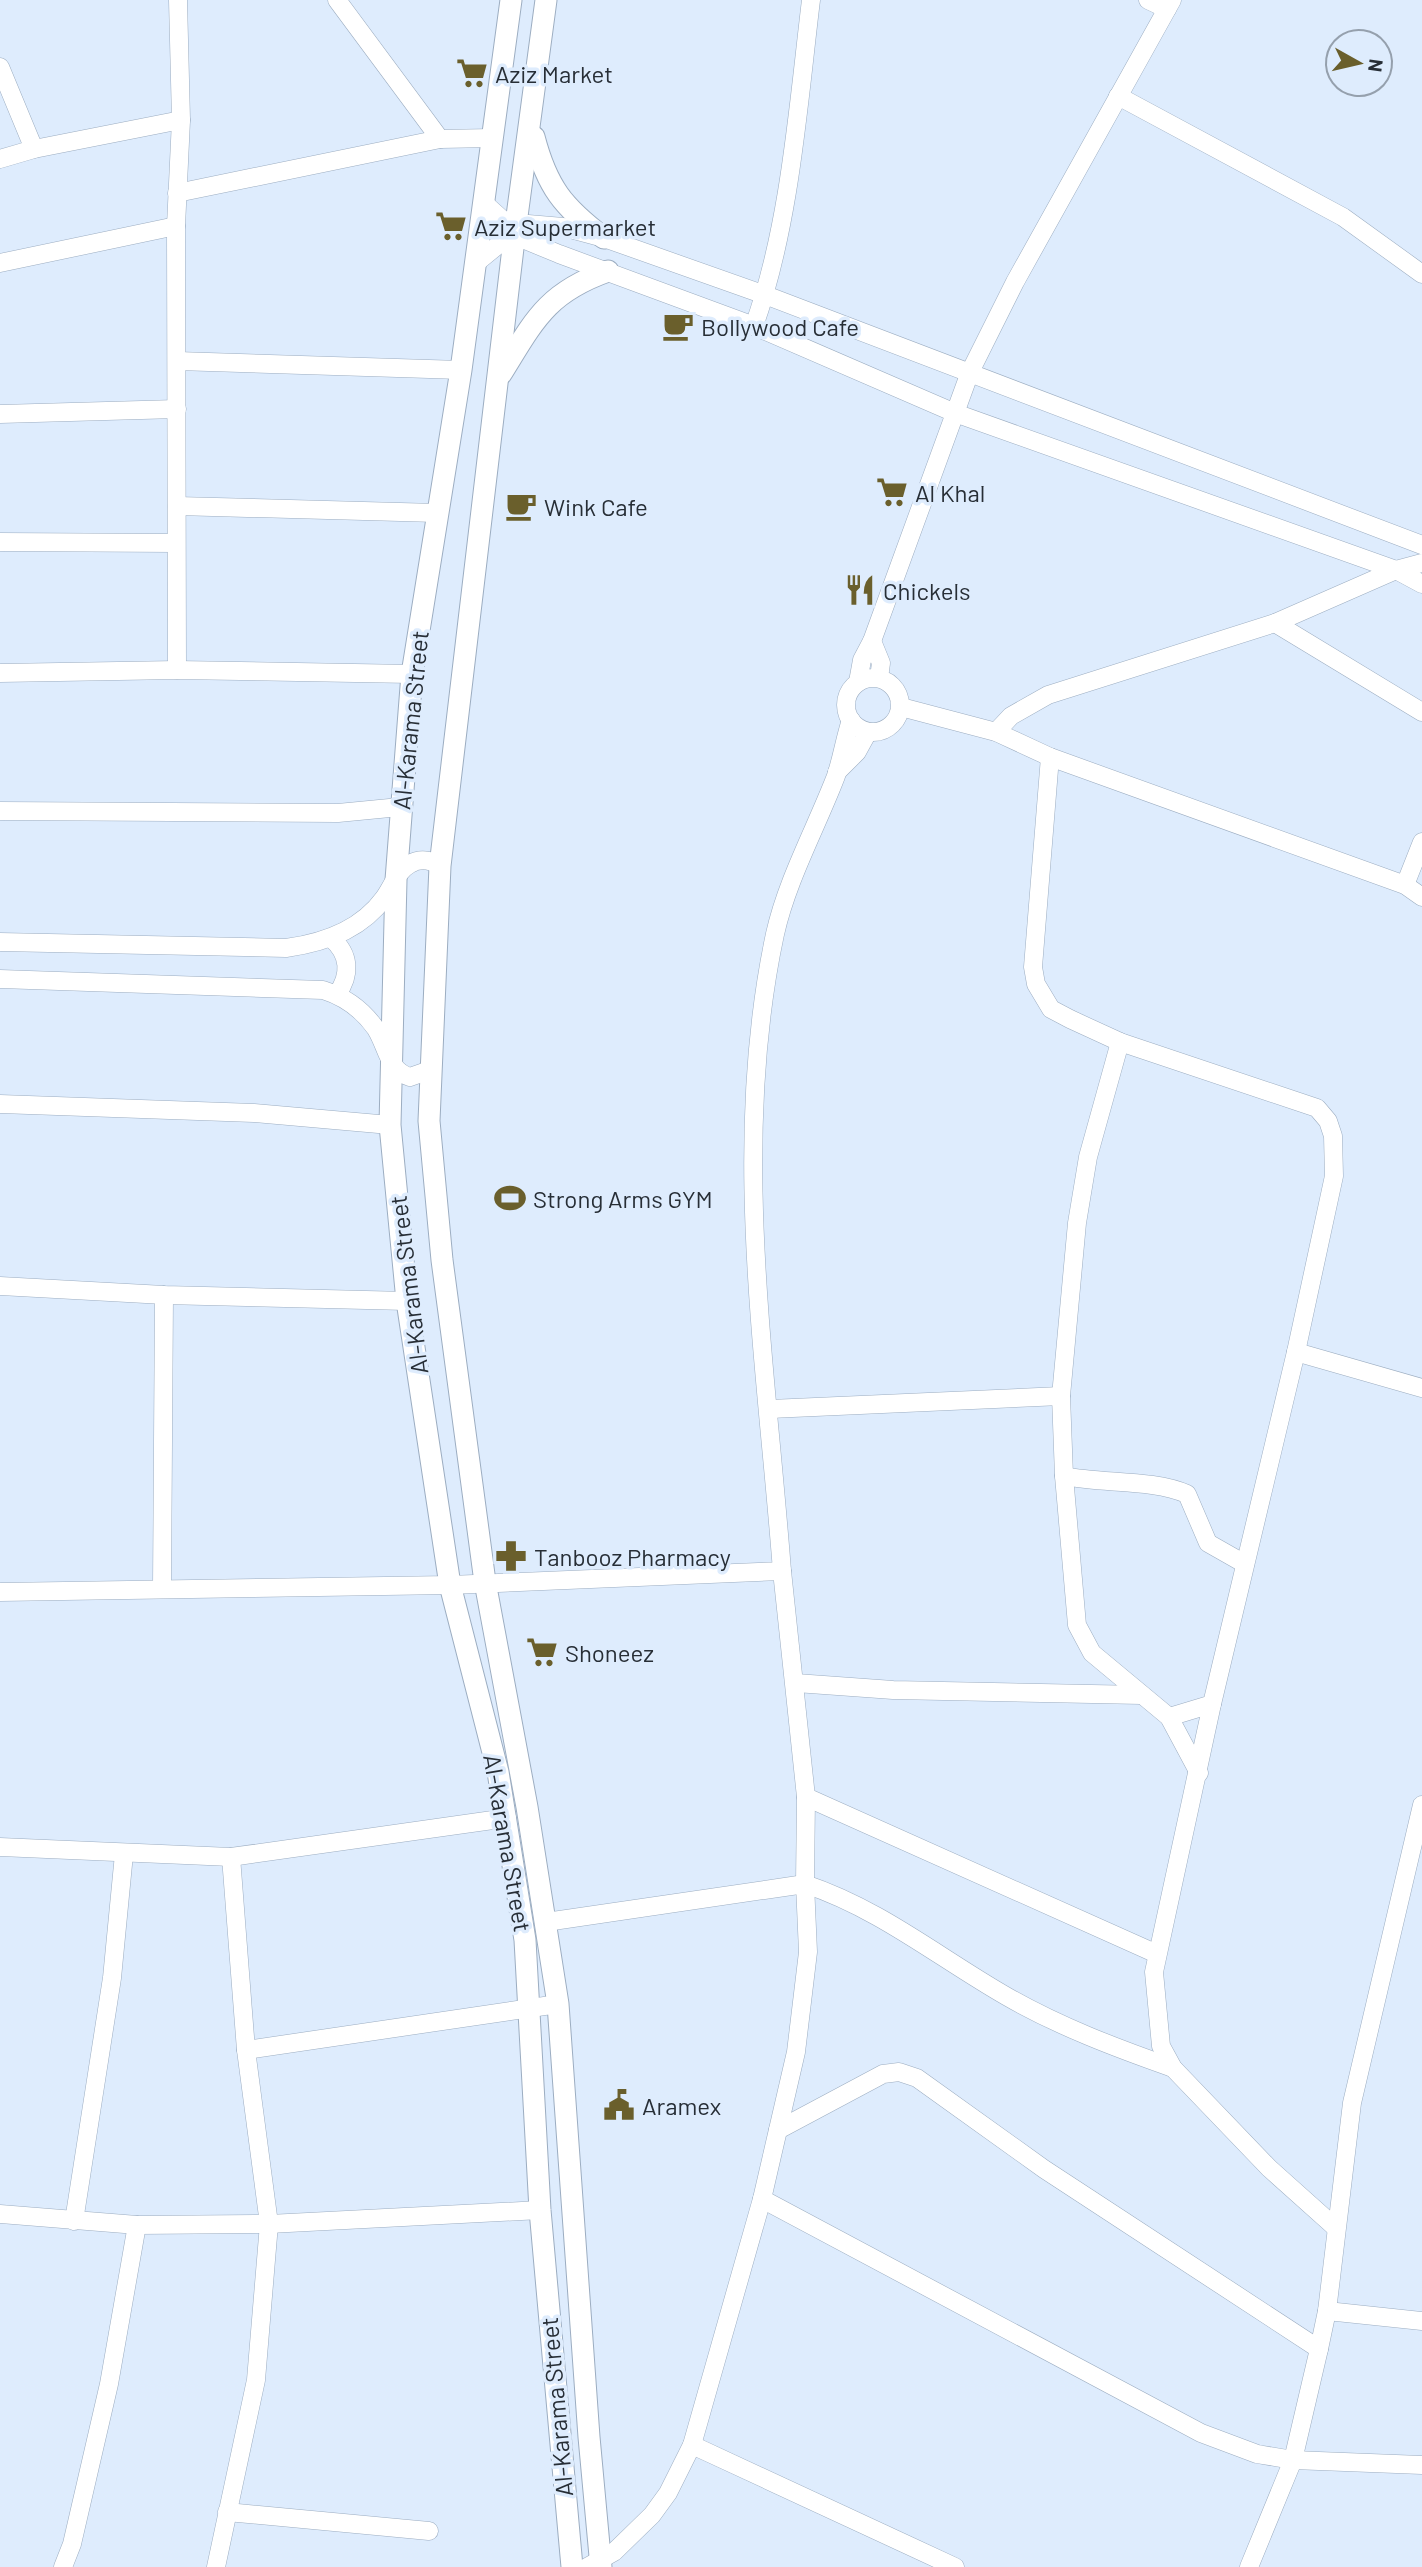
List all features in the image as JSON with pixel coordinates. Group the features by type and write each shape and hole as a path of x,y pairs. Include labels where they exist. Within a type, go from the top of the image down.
{"street":[{"path":"177,670 176,226 181,120 178,0"},
{"path":"337,0 440,139"},
{"name":"Al-Karama Street","path":"511,0 461,370 412,674 396,880 389,1058 390,1125 407,1301 450,1585 507,1818 525,1940 540,2210 572,2567"},
{"name":"Al-Karama Street","path":"546,0 515,230 440,866 429,1070 429,1121 442,1260 485,1582 546,1922 558,2004 576,2222 596,2565"},
{"path":"754,326 765,295 791,164 811,0"},
{"path":"596,2565 652,2515 668,2493 692,2445 762,2199 796,2052 808,1952 805,1884 806,1797 782,1571 753,1223 752,1160 766,978 776,930 837,772 851,720 847,699 858,682 862,660 872,641 970,372 1015,282 1170,4 1148,0"},
{"path":"0,66 34,149"},
{"path":"1118,96 1343,217 1422,274"},
{"path":"0,159 34,149 181,120"},
{"path":"531,127 541,164 555,194 568,211 604,238"},
{"path":"177,192 440,139 492,138"},
{"path":"484,203 525,240 544,248 754,326 955,413 1395,570 1422,584"},
{"path":"476,263 515,230 528,224 542,223 604,238 765,295 1422,545"},
{"path":"0,263 176,226"},
{"path":"498,379 548,303 576,282 608,271"},
{"path":"177,360 461,370"},
{"path":"0,414 177,409"},
{"path":"177,506 437,513"},
{"path":"0,542 176,543"},
{"path":"996,732 1011,716 1048,695 1275,623 1395,570 1422,563"},
{"path":"1275,623 1422,712"},
{"path":"872,641 881,663 878,678"},
{"path":"0,673 177,670 412,674"},
{"path":"851,720 868,732 880,732 890,727 901,707 895,688 878,678 858,682"},
{"path":"901,707 996,732 1050,757 1405,886 1422,897"},
{"path":"837,772 857,751 868,732"},
{"path":"1050,757 1033,967 1036,984 1051,1009 1120,1042 1317,1108 1328,1121 1335,1153 1334,1176 1296,1352 1212,1704 1154,1972 1161,2046 1173,2068 1269,2168 1336,2228"},
{"path":"0,811 338,813 400,807"},
{"path":"1405,886 1422,842"},
{"path":"0,942 286,948 331,939 368,916 402,869 414,862 428,861 440,866"},
{"path":"331,939 343,952 347,970 337,994"},
{"path":"0,979 308,988 337,994 366,1017 392,1065 403,1075 417,1077 429,1070"},
{"path":"1120,1042 1088,1157 1077,1223 1061,1396 1064,1476 1077,1625 1092,1653 1168,1717 1199,1773"},
{"path":"0,1104 254,1113 390,1125"},
{"path":"0,1286 164,1295 407,1301"},
{"path":"162,1588 164,1295"},
{"path":"1296,1352 1422,1388"},
{"path":"770,1409 1061,1396"},
{"path":"1064,1476 1092,1482 1172,1488 1187,1494 1208,1543 1245,1564"},
{"path":"0,1592 450,1585 782,1571"},
{"path":"796,1683 894,1690 1142,1696"},
{"path":"1168,1717 1212,1704"},
{"path":"806,1797 1157,1954"},
{"path":"1249,2567 1293,2460 1319,2349 1327,2311 1352,2103 1422,1805"},
{"path":"0,1847 231,1857 507,1818"},
{"path":"74,2221 112,1978 124,1854"},
{"path":"216,2567 256,2380 269,2224 246,2050 231,1857"},
{"path":"1410,1864 1422,1880"},
{"path":"546,1922 805,1884 845,1898 1007,1997 1050,2019 1173,2068"},
{"path":"246,2050 558,2004"},
{"path":"778,2130 883,2074 899,2072 918,2078 1044,2169 1319,2349"},
{"path":"762,2199 1201,2433 1257,2454 1293,2460 1422,2465"},
{"path":"0,2214 137,2225 269,2224 540,2210"},
{"path":"63,2567 72,2544 109,2384 137,2225"},
{"path":"1327,2311 1422,2321"},
{"path":"692,2445 955,2567"},
{"path":"227,2512 429,2531"}],"place":[{"name":"Aziz Market","path":"472,73"},
{"name":"Aziz Supermarket","path":"451,226"},
{"name":"Bollywood Cafe","path":"678,326"},
{"name":"Al Khal","path":"892,492"},
{"name":"Wink Cafe","path":"521,506"},
{"name":"Chickels","path":"860,590"},
{"name":"Strong Arms GYM","path":"510,1198"},
{"name":"Tanbooz Pharmacy","path":"511,1556"},
{"name":"Shoneez","path":"542,1652"},
{"name":"Aramex","path":"619,2105"}]}
